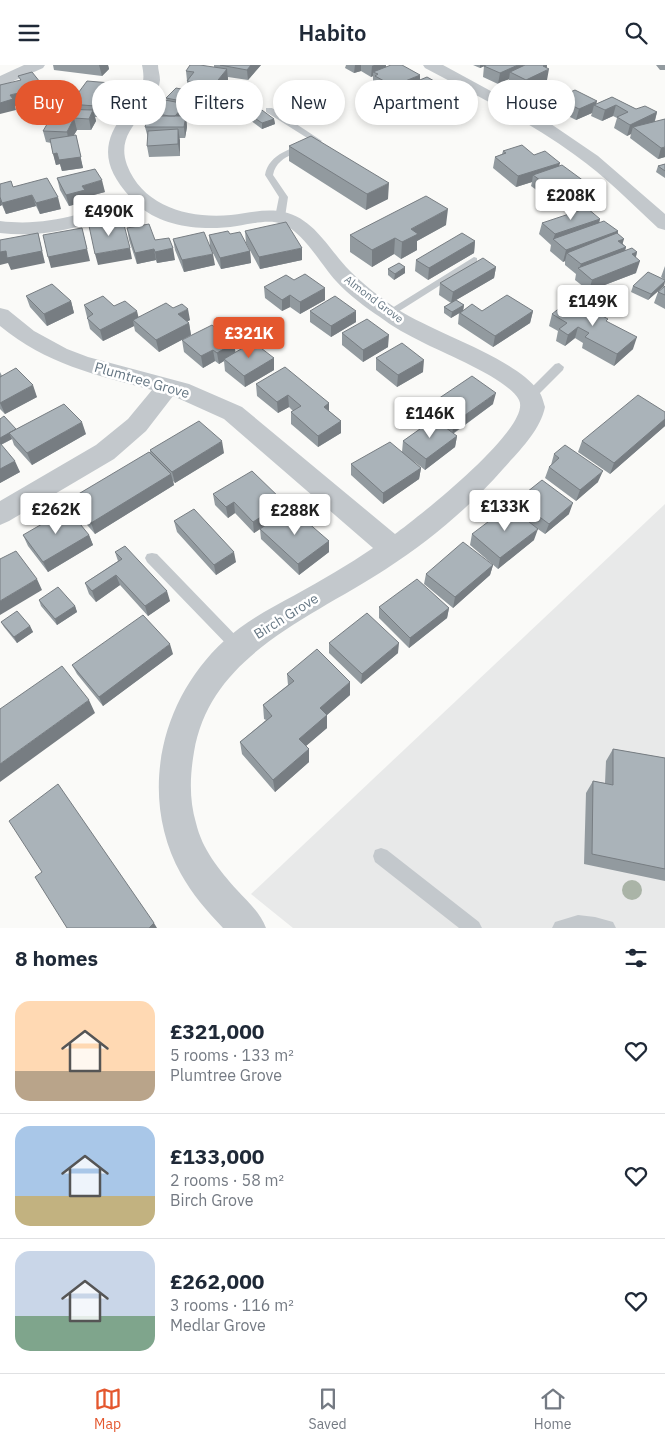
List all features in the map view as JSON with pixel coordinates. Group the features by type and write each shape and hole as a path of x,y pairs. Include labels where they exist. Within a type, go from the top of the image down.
{"street":[{"path":"0,82 37,65"},
{"name":"Almond Grove","path":"150,65 152,80 149,89 121,129 115,148 119,168 128,183 143,199 169,216 187,221 219,222 264,216 280,217 298,224 347,280 389,313 426,336 510,377 531,395"},
{"path":"431,65 531,120 580,151 612,175 665,224"},
{"path":"0,227 20,230 51,228 93,217 143,199"},
{"name":"Plumtree Grove","path":"0,315 26,336 59,354 88,365 168,386 219,406 246,422 394,550"},
{"path":"0,514 105,452 137,425 168,386"},
{"name":"Birch Grove","path":"248,928 218,896 200,872 188,851 178,825 173,776 178,745 195,701 206,683 238,647 273,623 394,550 436,518 488,470 528,420 533,410 531,395"}],"lane":[{"path":"269,109 318,141 281,157 271,167 269,175 282,191 285,198 280,217"},
{"path":"389,313 474,260"},
{"path":"531,395 559,367"},
{"path":"152,558 238,647"},
{"path":"381,856 473,928"},
{"path":"561,928 567,925 584,923 607,928"}],"shaded area":[{"path":"665,504 665,928 293,928 251,894"}],"building":[{"path":"190,65 227,69 218,80 188,80 194,72 186,71"},
{"path":"220,65 251,65 247,70"},
{"path":"391,65 402,65 420,75 408,80 382,80 375,76 378,74 373,72"},
{"path":"518,65 500,73 484,66"},
{"path":"525,65 545,65 543,66 549,69 526,80 510,72"},
{"path":"32,72 38,80 21,80 18,76"},
{"path":"427,77 432,80 420,80"},
{"path":"15,81 15,94 10,95 13,99 0,103 0,85"},
{"path":"87,81 92,81 92,106 82,105 82,88"},
{"path":"176,88 176,100 166,98"},
{"path":"575,90 597,101 579,109 575,107"},
{"path":"612,97 636,109 645,106 657,112 630,125 617,117 628,112 616,105 605,110 594,105"},
{"path":"166,100 176,102 176,115 166,115"},
{"path":"82,110 92,110 89,119 82,119"},
{"path":"263,111 273,118 263,123"},
{"path":"166,116 176,116 176,125 184,125 184,127 145,127 146,125 166,125"},
{"path":"665,119 665,147 661,148 633,127"},
{"path":"47,125 70,125 67,132 43,131"},
{"path":"178,129 178,144 147,146 148,131"},
{"path":"76,135 81,157 59,160 57,153 53,154 50,139"},
{"path":"311,136 389,183 367,194 289,146"},
{"path":"522,145 534,155 545,151 560,163 518,176 495,157 506,153 503,151"},
{"path":"665,164 665,171 658,166"},
{"path":"562,165 592,187 572,194 557,183 548,186 533,175"},
{"path":"95,169 102,180 82,186 85,190 66,195 57,178"},
{"path":"47,178 58,197 36,203 32,195 2,203 0,184 11,181 13,187"},
{"path":"426,196 448,209 411,229 418,234 402,242 395,238 372,250 350,235"},
{"path":"587,208 600,219 555,234 542,223"},
{"path":"123,221 130,248 95,254 89,226"},
{"path":"604,221 618,231 566,250 553,239"},
{"path":"286,222 302,248 259,257 245,231"},
{"path":"149,224 155,240 169,238 173,248 155,252 154,249 135,253 127,228"},
{"path":"82,228 87,249 48,257 43,235"},
{"path":"228,231 230,234 240,232 250,251 220,258 209,235"},
{"path":"204,232 213,254 182,260 173,239"},
{"path":"38,233 42,251 7,258 6,251 0,252 0,240"},
{"path":"462,233 475,241 429,268 416,260"},
{"path":"617,233 624,239 618,241 626,247 581,264 567,253"},
{"path":"632,248 637,252 632,254 640,261 592,280 578,268"},
{"path":"483,258 496,267 453,292 440,283"},
{"path":"399,263 405,267 395,274 388,269"},
{"path":"648,272 665,280 651,294 633,286"},
{"path":"305,274 325,288 300,302 290,295 282,300 264,287 286,275 294,280"},
{"path":"52,284 71,301 44,314 26,296"},
{"path":"665,286 665,295 658,292"},
{"path":"507,295 533,311 495,336 460,313 472,304 482,311"},
{"path":"103,296 114,306 125,301 137,311 100,330 87,318 93,314 84,305"},
{"path":"335,296 356,311 331,326 310,311"},
{"path":"571,299 608,319 606,321 637,337 617,354 585,337 589,333 578,327 568,335 559,329 567,323 552,314"},
{"path":"456,300 464,305 452,312 444,307"},
{"path":"166,303 173,308 182,304 188,309 178,314 189,323 156,340 133,320"},
{"path":"367,319 389,335 363,350 342,333"},
{"path":"212,325 234,343 217,353 213,350 201,356 182,340"},
{"path":"253,342 274,358 244,376 224,359"},
{"path":"402,343 424,360 398,375 376,358"},
{"path":"285,367 329,403 324,407 341,421 318,436 291,412 301,406 288,395 277,402 256,384"},
{"path":"16,368 33,385 0,403 0,377"},
{"path":"472,376 496,393 454,423 429,405"},
{"path":"638,395 665,412 665,419 614,463 582,441"},
{"path":"64,404 82,422 27,453 9,433"},
{"path":"4,416 16,429 0,438 0,419"},
{"path":"434,419 457,436 426,459 403,441"},
{"path":"199,421 222,441 172,472 150,450"},
{"path":"390,442 421,468 383,493 351,464"},
{"path":"0,443 15,461 0,469"},
{"path":"565,445 603,471 580,490 549,467 559,458 554,454"},
{"path":"149,452 171,474 91,523 70,499"},
{"path":"252,471 284,502 253,522 234,502 226,507 213,494"},
{"path":"542,480 573,503 549,524 517,500"},
{"path":"509,506 538,529 500,558 472,534"},
{"path":"291,508 329,541 298,564 260,529"},
{"path":"68,509 89,535 43,562 23,535"},
{"path":"194,509 234,552 214,565 174,521"},
{"path":"463,542 493,565 455,597 426,574"},
{"path":"125,546 167,591 145,606 116,575 92,591 85,583 122,559 115,552"},
{"path":"16,551 37,579 0,601 0,559"},
{"path":"417,579 449,608 410,638 379,607"},
{"path":"58,587 75,606 55,619 39,600"},
{"path":"17,611 30,626 14,637 1,622"},
{"path":"367,613 399,643 362,674 329,643"},
{"path":"143,615 170,644 99,697 72,665"},
{"path":"317,649 350,682 320,708 327,715 299,739 309,749 273,780 240,742 272,716 263,705 294,681 287,674"},
{"path":"62,666 89,700 0,764 0,709"},
{"path":"613,749 665,758 665,869 592,854 593,781 613,785"},
{"path":"58,784 154,923 149,928 67,928 35,877 42,872 9,821"}]}
